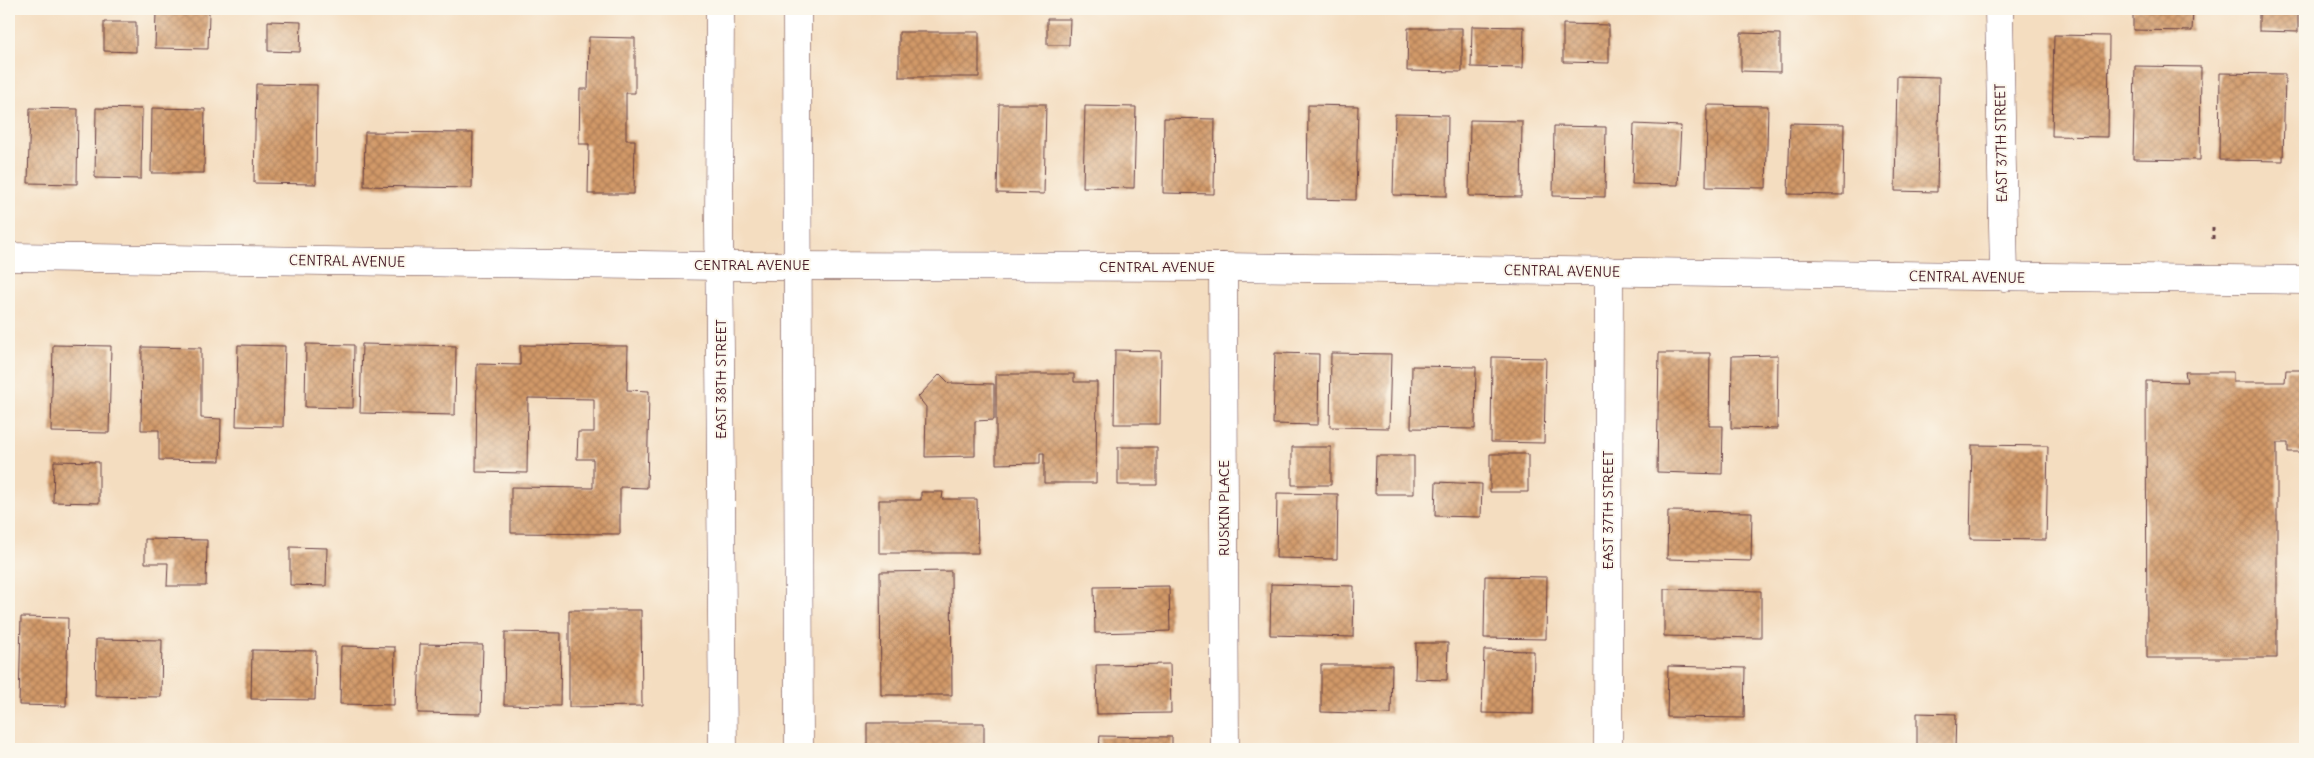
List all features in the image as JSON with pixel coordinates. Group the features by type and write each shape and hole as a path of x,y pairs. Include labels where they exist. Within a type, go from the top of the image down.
{"main road":[{"name":"EAST 38TH STREET","path":"720,9 723,749"},
{"path":"797,9 799,749"},
{"name":"EAST 37TH STREET","path":"1999,9 2004,278"},
{"name":"CENTRAL AVENUE","path":"9,257 720,266 797,264 1223,267 2004,278 2305,280"},
{"name":"RUSKIN PLACE","path":"1223,267 1225,749"},
{"name":"EAST 37TH STREET","path":"1608,271 1608,749"}],"path":[{"path":"2213,228 2213,239"}],"building":[{"path":"2133,9 2193,9 2192,31 2133,30"},
{"path":"2259,9 2298,9 2298,32 2259,31"},
{"path":"156,11 209,12 208,49 155,48"},
{"path":"1047,19 1070,19 1069,45 1047,45"},
{"path":"268,21 301,22 300,52 268,51"},
{"path":"104,22 136,22 136,52 104,51"},
{"path":"1563,24 1609,25 1609,63 1563,62"},
{"path":"1472,26 1524,27 1523,68 1471,67"},
{"path":"1408,28 1462,28 1462,72 1407,71"},
{"path":"899,32 979,32 979,77 899,77"},
{"path":"1741,33 1780,34 1780,72 1741,71"},
{"path":"2054,35 2109,36 2108,137 2052,136"},
{"path":"589,37 635,38 635,93 626,93 626,140 635,140 634,194 588,194 589,144 579,144 580,89 588,89"},
{"path":"2135,66 2201,67 2200,160 2133,159"},
{"path":"2220,73 2285,74 2283,161 2219,160"},
{"path":"1897,76 1939,77 1937,192 1895,191"},
{"path":"256,84 317,85 316,184 254,183"},
{"path":"999,104 1046,104 1044,194 997,193"},
{"path":"1308,105 1358,106 1356,200 1307,199"},
{"path":"1707,105 1768,106 1766,188 1706,187"},
{"path":"1085,106 1136,107 1134,188 1083,187"},
{"path":"30,108 78,109 77,184 28,183"},
{"path":"96,108 142,109 141,179 95,178"},
{"path":"152,108 205,109 204,173 151,173"},
{"path":"9,111 13,111 12,183 9,183"},
{"path":"1395,114 1448,115 1447,196 1393,195"},
{"path":"1164,118 1215,119 1214,194 1163,193"},
{"path":"1470,120 1522,121 1521,197 1469,196"},
{"path":"1790,123 1844,124 1843,195 1788,194"},
{"path":"1634,124 1681,126 1678,185 1632,184"},
{"path":"1554,126 1606,127 1605,197 1553,196"},
{"path":"365,132 473,133 472,188 364,186"},
{"path":"306,344 354,345 353,408 305,407"},
{"path":"362,344 456,346 455,415 360,413"},
{"path":"53,345 111,346 109,433 51,432"},
{"path":"238,345 285,346 283,427 236,426"},
{"path":"520,345 628,346 627,390 649,391 647,488 620,487 620,534 511,533 511,487 593,488 593,459 577,459 578,432 594,432 594,399 528,398 527,473 476,472 477,364 520,365"},
{"path":"142,347 201,348 201,418 221,419 220,461 159,460 159,430 141,430"},
{"path":"1115,350 1161,351 1160,424 1114,424"},
{"path":"1275,353 1319,354 1318,425 1273,424"},
{"path":"1331,353 1391,354 1389,428 1330,427"},
{"path":"1659,353 1710,353 1709,426 1723,426 1722,474 1657,472"},
{"path":"1778,355 1777,429 1731,428 1732,356"},
{"path":"1492,357 1546,358 1544,443 1491,442"},
{"path":"1412,366 1476,367 1475,429 1411,428"},
{"path":"2286,370 2305,370 2305,452 2288,452 2288,443 2277,443 2277,658 2147,658 2146,381 2187,382 2185,372 2233,372 2233,382 2285,382"},
{"path":"940,374 949,383 994,384 994,420 975,421 975,456 925,457 926,407 918,397"},
{"path":"996,374 1074,374 1074,382 1097,382 1096,483 1044,483 1044,453 1040,453 1040,463 996,464"},
{"path":"1972,445 2048,446 2046,540 1970,539"},
{"path":"1118,447 1157,447 1157,485 1118,485"},
{"path":"1292,447 1331,447 1331,485 1292,485"},
{"path":"1490,454 1528,454 1528,492 1490,492"},
{"path":"1376,456 1414,456 1414,494 1375,494"},
{"path":"54,461 99,462 99,503 53,502"},
{"path":"1436,482 1482,484 1481,517 1435,516"},
{"path":"921,492 943,492 942,499 977,499 978,553 879,553 879,500 921,500"},
{"path":"1277,493 1338,494 1337,559 1276,558"},
{"path":"1668,511 1752,512 1751,561 1667,559"},
{"path":"145,539 207,540 206,586 167,586 168,563 145,563"},
{"path":"290,547 327,548 326,586 290,585"},
{"path":"951,571 952,695 881,695 880,572"},
{"path":"1485,576 1547,577 1546,639 1484,638"},
{"path":"1271,584 1354,586 1353,637 1270,635"},
{"path":"1169,586 1170,631 1095,633 1094,587"},
{"path":"1664,589 1761,591 1761,638 1664,636"},
{"path":"569,610 641,610 642,706 569,707"},
{"path":"21,617 68,618 66,706 19,705"},
{"path":"505,632 561,633 560,706 504,705"},
{"path":"96,639 162,640 161,697 95,696"},
{"path":"1416,643 1448,643 1447,680 1415,679"},
{"path":"420,644 483,645 481,714 418,713"},
{"path":"341,646 395,647 394,705 340,704"},
{"path":"252,650 316,651 315,700 251,699"},
{"path":"1484,650 1534,651 1533,714 1482,713"},
{"path":"1170,664 1171,713 1097,714 1096,665"},
{"path":"1321,665 1392,665 1391,714 1321,712"},
{"path":"1668,666 1745,668 1744,718 1667,717"},
{"path":"1917,713 1956,714 1955,749 1917,749"},
{"path":"867,723 984,723 984,749 867,749"},
{"path":"1100,736 1172,737 1172,749 1099,749"},
{"path":"1667,747 1715,748 1715,749 1667,749"}]}
